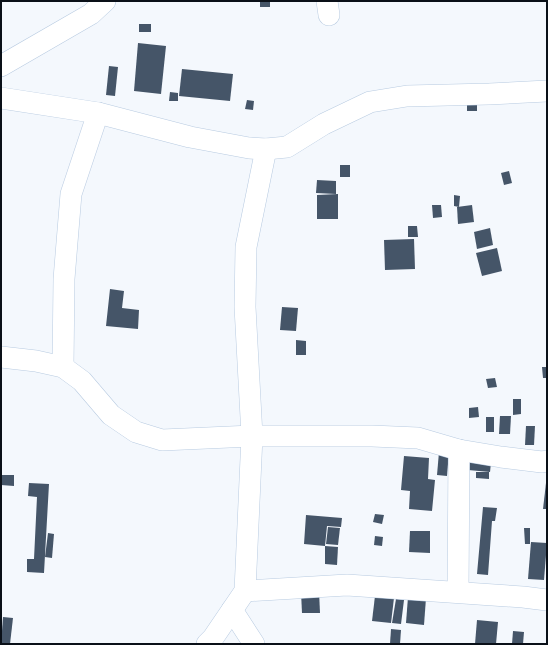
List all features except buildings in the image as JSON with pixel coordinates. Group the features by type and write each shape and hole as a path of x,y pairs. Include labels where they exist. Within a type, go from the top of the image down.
{"street":[{"path":"1,66 91,14 105,1"},
{"path":"1,98 98,113 190,137 249,148 266,149 287,147 324,124 370,102 407,96 547,91"},
{"path":"63,367 64,279 71,194 98,113"},
{"path":"207,644 213,638 245,591 252,436 245,307 246,247 266,149"},
{"path":"1,357 63,367 82,380 111,415 136,432 162,440 252,436 372,436 418,438 459,450 501,458 535,462 547,461"},
{"path":"458,592 459,450"},
{"path":"245,591 347,585 458,592 547,600"},
{"path":"232,610 254,644"}]}
